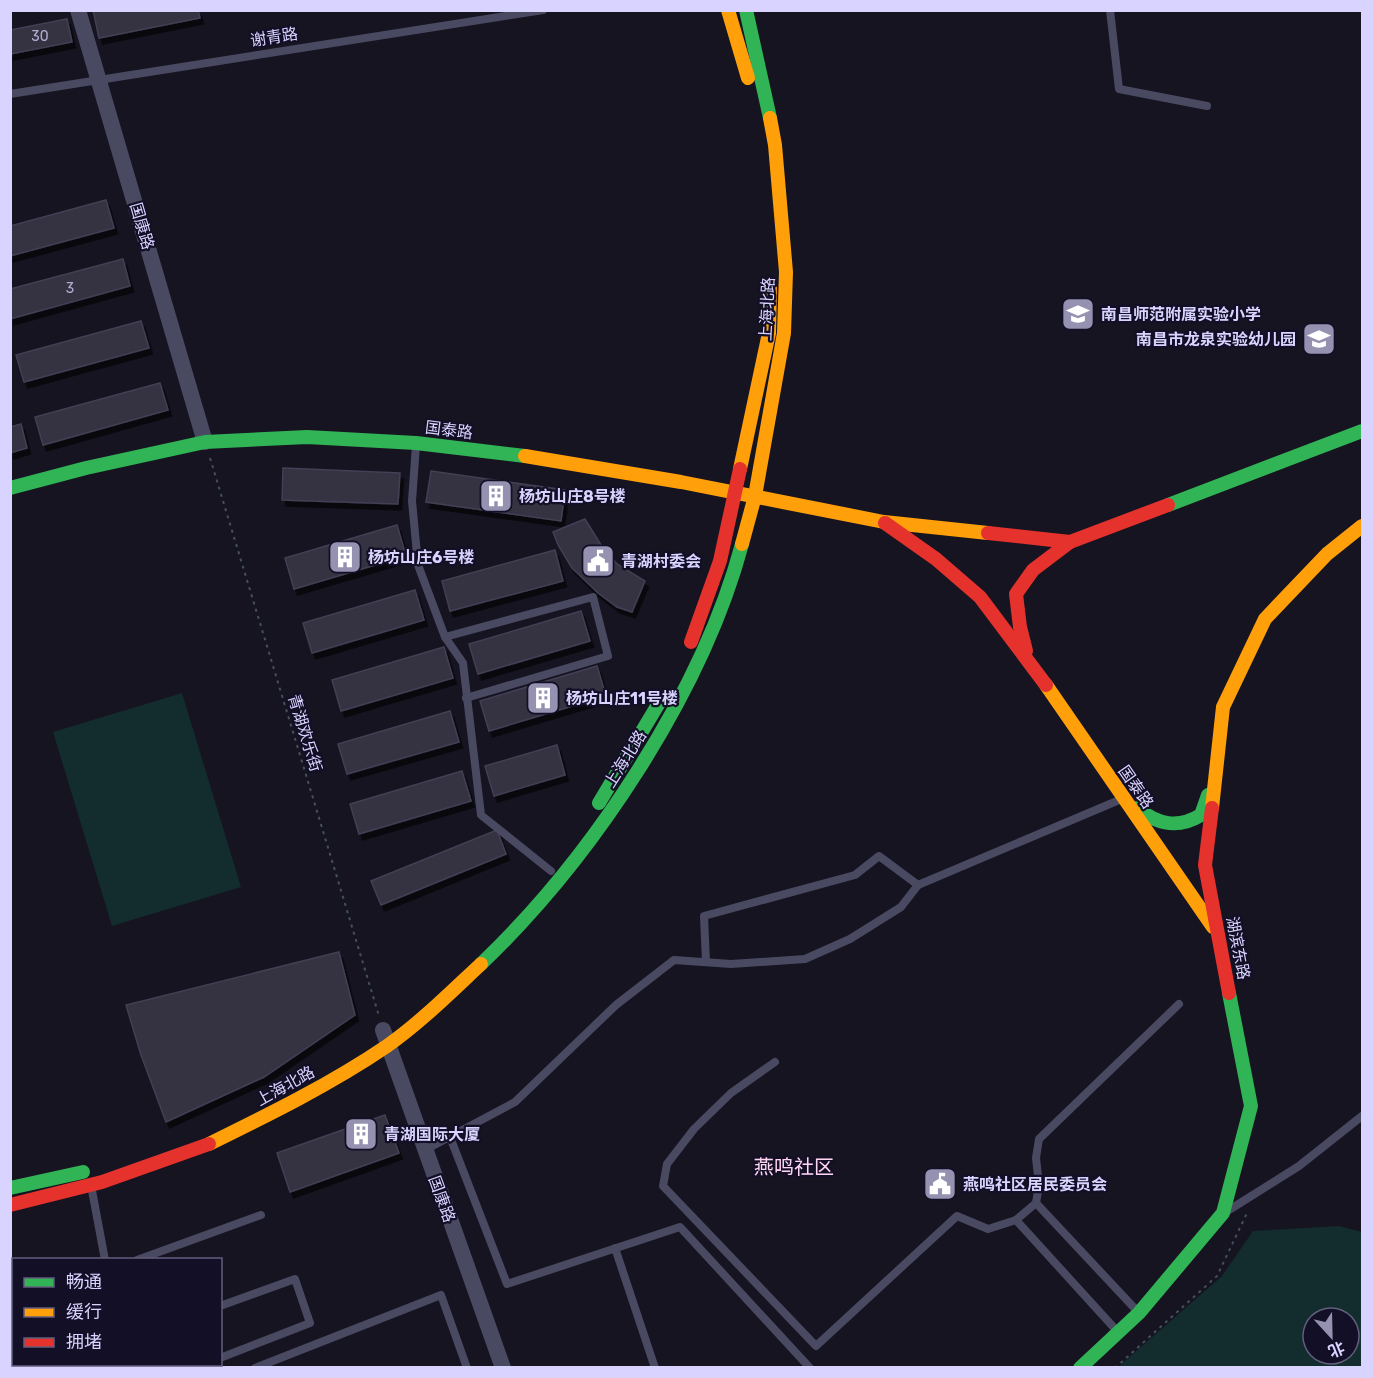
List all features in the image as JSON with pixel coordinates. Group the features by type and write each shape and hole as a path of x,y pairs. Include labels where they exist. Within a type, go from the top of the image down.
{"street":[{"name":"国康路","path":"78,10 205,442"},
{"path":"728,10 751,86 757,121"},
{"name":"上海北路","path":"10,1205 91,1185 199,1149 299,1099 384,1034 443,1000 504,942 567,869 636,776 707,642 736,567 755,496 784,333 786,272 775,145 746,10"},
{"name":"上海北路","path":"687,650 720,561 768,333 771,263 763,156"},
{"name":"国泰路","path":"1027,657 1016,594 1033,570 1070,542 1362,431"},
{"name":"国泰路","path":"10,488 205,442 307,437 416,443 526,456 735,492 884,522 1070,542"},
{"name":"国泰路","path":"884,522 936,559 980,597 1027,657 1219,935"},
{"name":"湖滨东路","path":"1080,1368 1139,1313 1223,1213 1251,1106 1206,865 1223,707 1265,619 1327,554 1362,526"},
{"name":"上海北路","path":"589,817 608,790 666,689"},
{"path":"1124,798 1150,820 1162,824 1184,824 1201,815 1206,806 1216,765"},
{"path":"521,902 550,871 576,835"},
{"path":"483,942 507,918"},
{"name":"国康路","path":"384,1034 503,1368"},
{"path":"149,1151 204,1131"},
{"path":"10,1188 92,1170"}],"lane":[{"name":"谢青路","path":"10,94 543,10"},
{"path":"1110,10 1119,89 1207,106"},
{"path":"416,443 412,501 418,565 445,637 463,663 481,814 550,871"},
{"path":"445,637 593,597 608,656 466,698"},
{"path":"425,1150 515,1102 616,1005 674,960 731,964 805,959 850,939 901,907 918,885 1124,798"},
{"path":"706,962 704,916 855,875 879,856 918,885"},
{"path":"775,1062 731,1093 694,1129 667,1164 663,1186 816,1346 957,1216 988,1229 1016,1220 1036,1203 1039,1185 1036,1158 1039,1139 1179,1005"},
{"path":"1223,1213 1299,1166 1362,1116"},
{"path":"450,1137 507,1284 680,1227 810,1368"},
{"path":"91,1185 105,1258"},
{"path":"1036,1203 1139,1313"},
{"path":"143,1258 261,1215"},
{"path":"1016,1220 1120,1333"},
{"path":"615,1248 655,1368"},
{"path":"222,1305 295,1279 310,1323 222,1357"},
{"path":"255,1368 441,1295 467,1368"}],"path":[{"name":"青湖欢乐街","path":"205,442 384,1034"},
{"path":"1115,1368 1217,1276 1247,1211 1251,1196"}],"green space":[{"path":"182,693 241,887 112,926 53,732"},
{"path":"1339,1226 1362,1232 1362,1367 1118,1367 1222,1276 1253,1231"}],"building":[{"path":"93,10 198,10 200,18 99,38"},
{"path":"67,19 72,42 10,54 10,30"},
{"path":"106,200 114,228 10,256 10,226"},
{"path":"123,259 130,286 10,319 10,289"},
{"path":"141,321 149,348 24,382 16,355"},
{"path":"160,383 168,410 43,445 35,417"},
{"path":"21,424 27,448 10,453 10,427"},
{"path":"283,468 400,473 398,504 282,500"},
{"name":"杨坊山庄8号楼","path":"431,471 565,490 561,521 426,502"},
{"path":"585,519 601,545 617,564 645,581 632,612 617,607 598,593 572,568 558,545 553,532"},
{"name":"杨坊山庄6号楼","path":"397,525 406,556 294,589 285,558"},
{"path":"555,550 563,581 450,611 442,581"},
{"path":"415,590 424,620 312,653 303,623"},
{"path":"581,611 590,641 478,674 469,644"},
{"path":"444,647 453,678 341,711 332,680"},
{"name":"杨坊山庄11号楼","path":"597,666 606,696 489,731 480,701"},
{"path":"450,711 459,742 347,774 338,744"},
{"path":"557,745 565,775 494,796 485,766"},
{"path":"462,771 471,801 359,834 350,804"},
{"path":"497,830 506,854 381,905 371,881"},
{"path":"339,952 355,1015 264,1077 166,1122 141,1055 126,1005"},
{"name":"青湖国际大厦","path":"385,1115 399,1153 290,1192 277,1153"}],"traffic: fast":[{"path":"746,10 770,118"},
{"path":"1168,505 1362,431"},
{"path":"10,488 86,468 205,442 307,437 416,443 525,456"},
{"path":"481,964 563,875 602,824 638,770 700,658 724,600 742,544"},
{"path":"599,803 659,703"},
{"path":"1137,808 1160,821 1184,822 1201,815 1208,795"},
{"path":"1080,1368 1139,1313 1223,1213 1251,1106 1229,993"},
{"path":"10,1188 83,1172"}],"traffic: slow":[{"path":"728,10 748,78"},
{"path":"742,544 755,496 784,333 786,272 775,145 770,118"},
{"path":"740,469 769,333 770,286"},
{"path":"525,456 681,482 884,522 988,533"},
{"path":"1212,808 1223,707 1265,619 1327,554 1362,526"},
{"path":"1046,685 1213,927"},
{"path":"209,1144 322,1086 366,1060 424,1017 481,964"}],"traffic: jam":[{"path":"691,642 720,561 740,469"},
{"path":"988,533 1070,542 1168,505"},
{"path":"885,523 936,559 980,597 1046,685"},
{"path":"1026,651 1016,594 1033,570 1070,542"},
{"path":"1212,808 1205,865 1229,993"},
{"path":"10,1205 102,1182 209,1144"}],"place":[{"name":"南昌师范附属实验小学","path":"1078,314"},
{"name":"南昌市龙泉实验幼儿园","path":"1319,339"},
{"name":"杨坊山庄8号楼","path":"496,496"},
{"name":"杨坊山庄6号楼","path":"345,557"},
{"name":"青湖村委会","path":"598,561"},
{"name":"杨坊山庄11号楼","path":"543,698"},
{"name":"青湖国际大厦","path":"361,1134"},
{"name":"燕鸣社区居民委员会","path":"940,1184"}],"district":[{"name":"燕鸣社区","path":"794,1167"}]}
